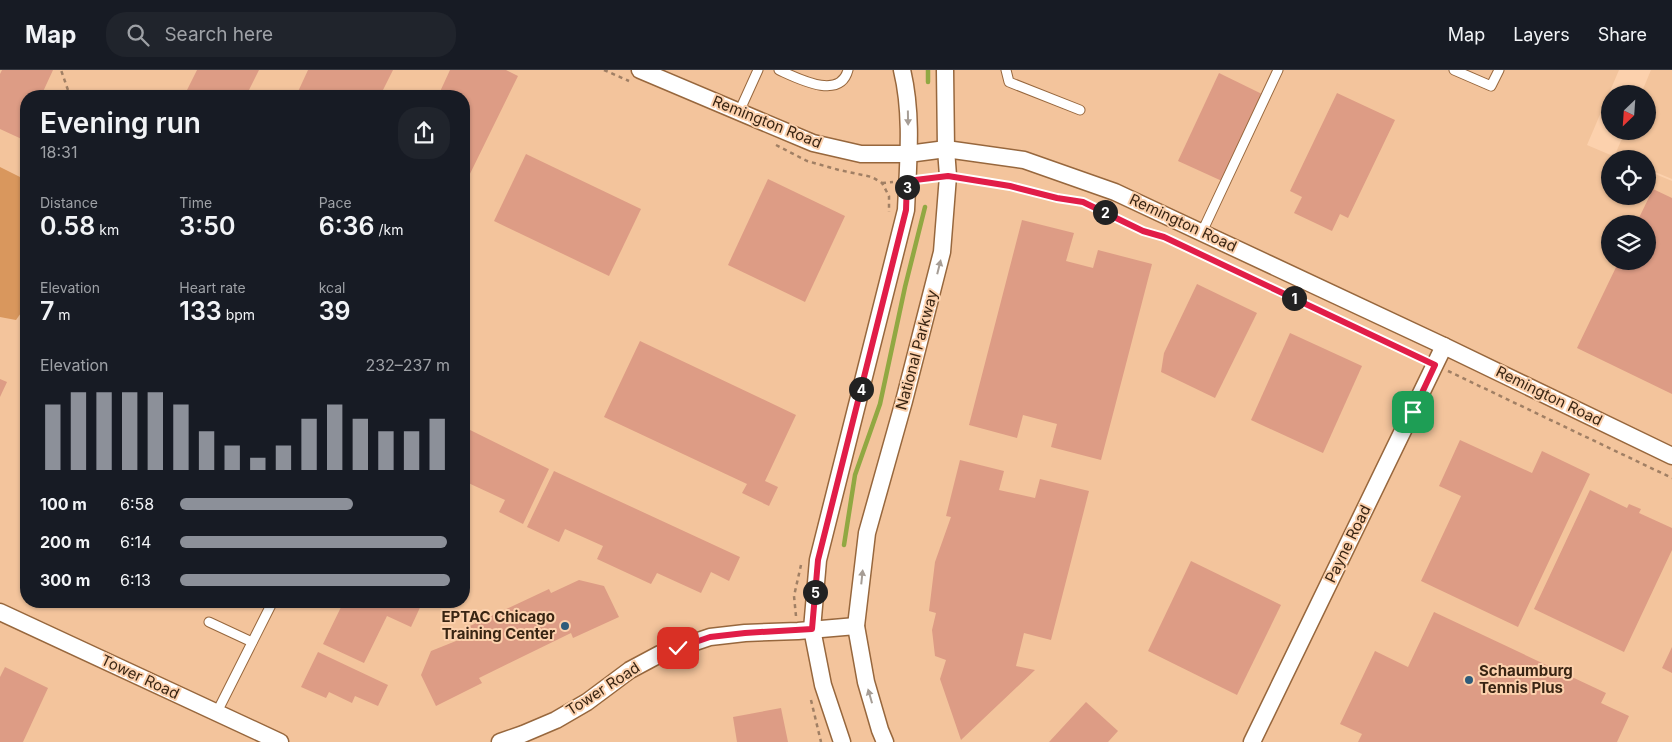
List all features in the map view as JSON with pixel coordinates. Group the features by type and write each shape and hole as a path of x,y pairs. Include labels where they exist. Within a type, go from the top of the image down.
{"street":[{"name":"Remington Road","path":"640,70 813,143 861,154 908,154 946,149 1024,160 1115,192 1444,346 1672,456"},
{"path":"842,742 823,685 812,629 818,560 906,210 908,91 902,70"},
{"name":"National Parkway","path":"885,742 866,682 856,626 867,533 904,401 942,252 948,176 945,70"},
{"name":"Payne Road","path":"1252,742 1444,346"},
{"name":"Tower Road","path":"0,612 280,742"},
{"name":"Tower Road","path":"500,742 556,720 587,702 630,670 660,654 710,637 856,626"}],"lane":[{"path":"739,112 758,70"},
{"path":"779,70 818,86 837,84 846,76 848,70"},
{"path":"1006,70 1009,82 1080,110"},
{"path":"1202,232 1278,70"},
{"path":"1454,70 1491,86 1499,70"},
{"path":"216,712 269,608"},
{"path":"208,622 252,642"}],"path":[{"path":"61,70 68,90"},
{"path":"882,183 948,176 1010,186 1057,198 1083,202 1143,231 1164,237 1672,478"}],"shaded area":[{"path":"0,70 1619,70 1613,85 1601,85 1601,112 1587,145 1601,151 1601,205 1656,205 1656,174 1672,181 1672,742 0,742"},
{"path":"1651,70 1672,70 1672,179 1656,172 1656,150 1617,150 1621,140 1656,140 1656,85 1645,85"},
{"path":"0,167 20,177 20,314 16,320 0,317"}],"building":[{"path":"2,70 53,70 44,90 20,90 20,138 0,129 0,74"},
{"path":"197,70 259,70 249,90 187,90"},
{"path":"308,70 393,70 383,90 299,90"},
{"path":"450,70 506,70 518,76 470,174 470,90 441,90"},
{"path":"1219,73 1264,95 1222,181 1178,161"},
{"path":"1337,93 1395,120 1348,218 1340,214 1332,231 1294,213 1302,197 1290,191"},
{"path":"526,154 641,209 609,276 494,221"},
{"path":"768,179 845,216 805,302 728,265"},
{"path":"1656,190 1672,198 1672,394 1577,348 1615,270 1656,270 1656,215 1640,215 1645,205 1656,205"},
{"path":"1022,220 1074,233 1066,261 1093,268 1098,250 1152,264 1101,460 1051,447 1057,424 1023,415 1017,438 969,425"},
{"path":"1197,284 1257,313 1215,398 1161,372 1164,353"},
{"path":"1290,333 1362,366 1323,453 1251,420"},
{"path":"640,341 796,415 765,481 778,487 769,506 742,493 747,484 604,417"},
{"path":"0,379 7,382 0,397"},
{"path":"470,430 549,469 523,524 499,512 505,500 470,484"},
{"path":"1460,440 1532,473 1542,451 1590,474 1518,627 1421,581 1461,496 1439,486"},
{"path":"960,460 1004,471 999,490 1035,498 1040,479 1089,491 1051,640 1024,633 1016,666 1035,670 961,740 940,679 946,660 935,656 932,630 936,613 929,611 935,562 951,517 946,516"},
{"path":"554,471 740,557 729,581 711,572 701,593 657,573 651,584 597,559 603,546 565,529 559,542 527,527"},
{"path":"1590,490 1627,508 1629,504 1641,509 1639,513 1672,528 1672,550 1624,652 1534,609"},
{"path":"1191,561 1281,605 1237,695 1148,651"},
{"path":"579,580 604,586 619,617 573,638 571,633 479,678 482,683 436,706 421,675 431,651 461,639 457,632 549,589 551,593"},
{"path":"341,608 420,608 411,627 387,616 364,663 323,644"},
{"name":"Schaumburg Tennis Plus","path":"1434,612 1606,693 1601,703 1629,716 1617,742 1358,742 1362,734 1340,724 1375,651 1408,667"},
{"path":"1672,647 1672,673 1662,668"},
{"path":"318,652 388,685 378,706 355,696 352,703 329,692 326,698 301,687"},
{"path":"5,667 48,688 23,742 0,742 0,677"},
{"path":"1086,702 1118,731 1108,742 1049,742"},
{"path":"781,708 788,742 737,742 733,717"}],"waterway":[{"path":"928,70 928,82"},
{"path":"844,545 855,475 880,404 905,287 925,207"}],"place":[{"name":"EPTAC Chicago Training Center","path":"565,626"},
{"name":"Schaumburg Tennis Plus","path":"1469,680"}],"route":[{"path":"678,648 710,637 812,629 818,560 906,210 907,181 948,176 1010,186 1057,198 1083,202 1143,231 1164,237 1435,365 1413,412"}]}
